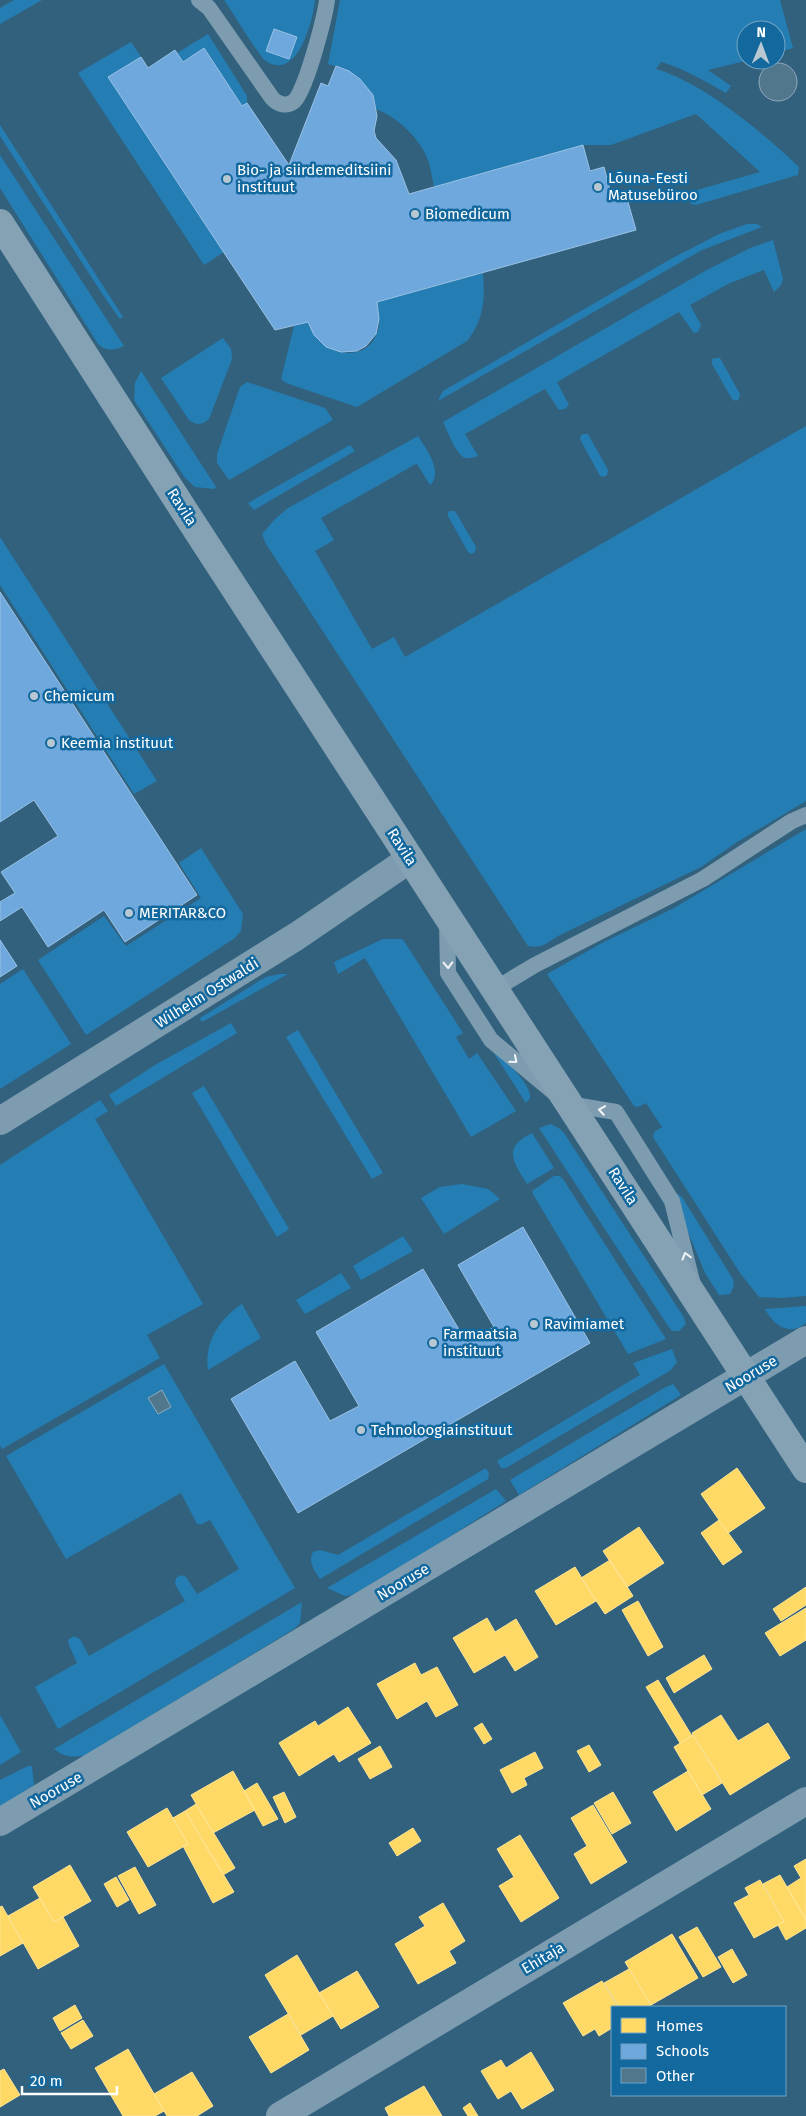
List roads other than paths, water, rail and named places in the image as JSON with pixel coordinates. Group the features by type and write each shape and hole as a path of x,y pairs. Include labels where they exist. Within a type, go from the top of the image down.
{"street":[{"name":"Ravila","path":"0,224 806,1469"},
{"name":"Wilhelm Ostwaldi","path":"0,1121 297,936 410,859"},
{"name":"Nooruse","path":"0,1822 806,1340"},
{"name":"Ehitaja","path":"280,2116 806,1801"}],"lane":[{"path":"199,0 209,8 272,98 278,103 287,104 295,101 301,89 318,42 327,0"},
{"path":"495,989 535,965 703,879 792,821 806,815"},
{"path":"447,917 448,973 491,1040 568,1104"}],"place":[{"name":"Bio- ja siirdemeditsiini instituut","path":"227,179"},
{"name":"Lõuna-Eesti Matusebüroo","path":"598,187"},
{"name":"Biomedicum","path":"415,214"},
{"name":"Chemicum","path":"34,696"},
{"name":"Keemia instituut","path":"51,743"},
{"name":"MERITAR&CO","path":"129,913"},
{"name":"Ravimiamet","path":"534,1324"},
{"name":"Farmaatsia instituut","path":"433,1343"},
{"name":"Tehnoloogiainstituut","path":"361,1430"}]}
